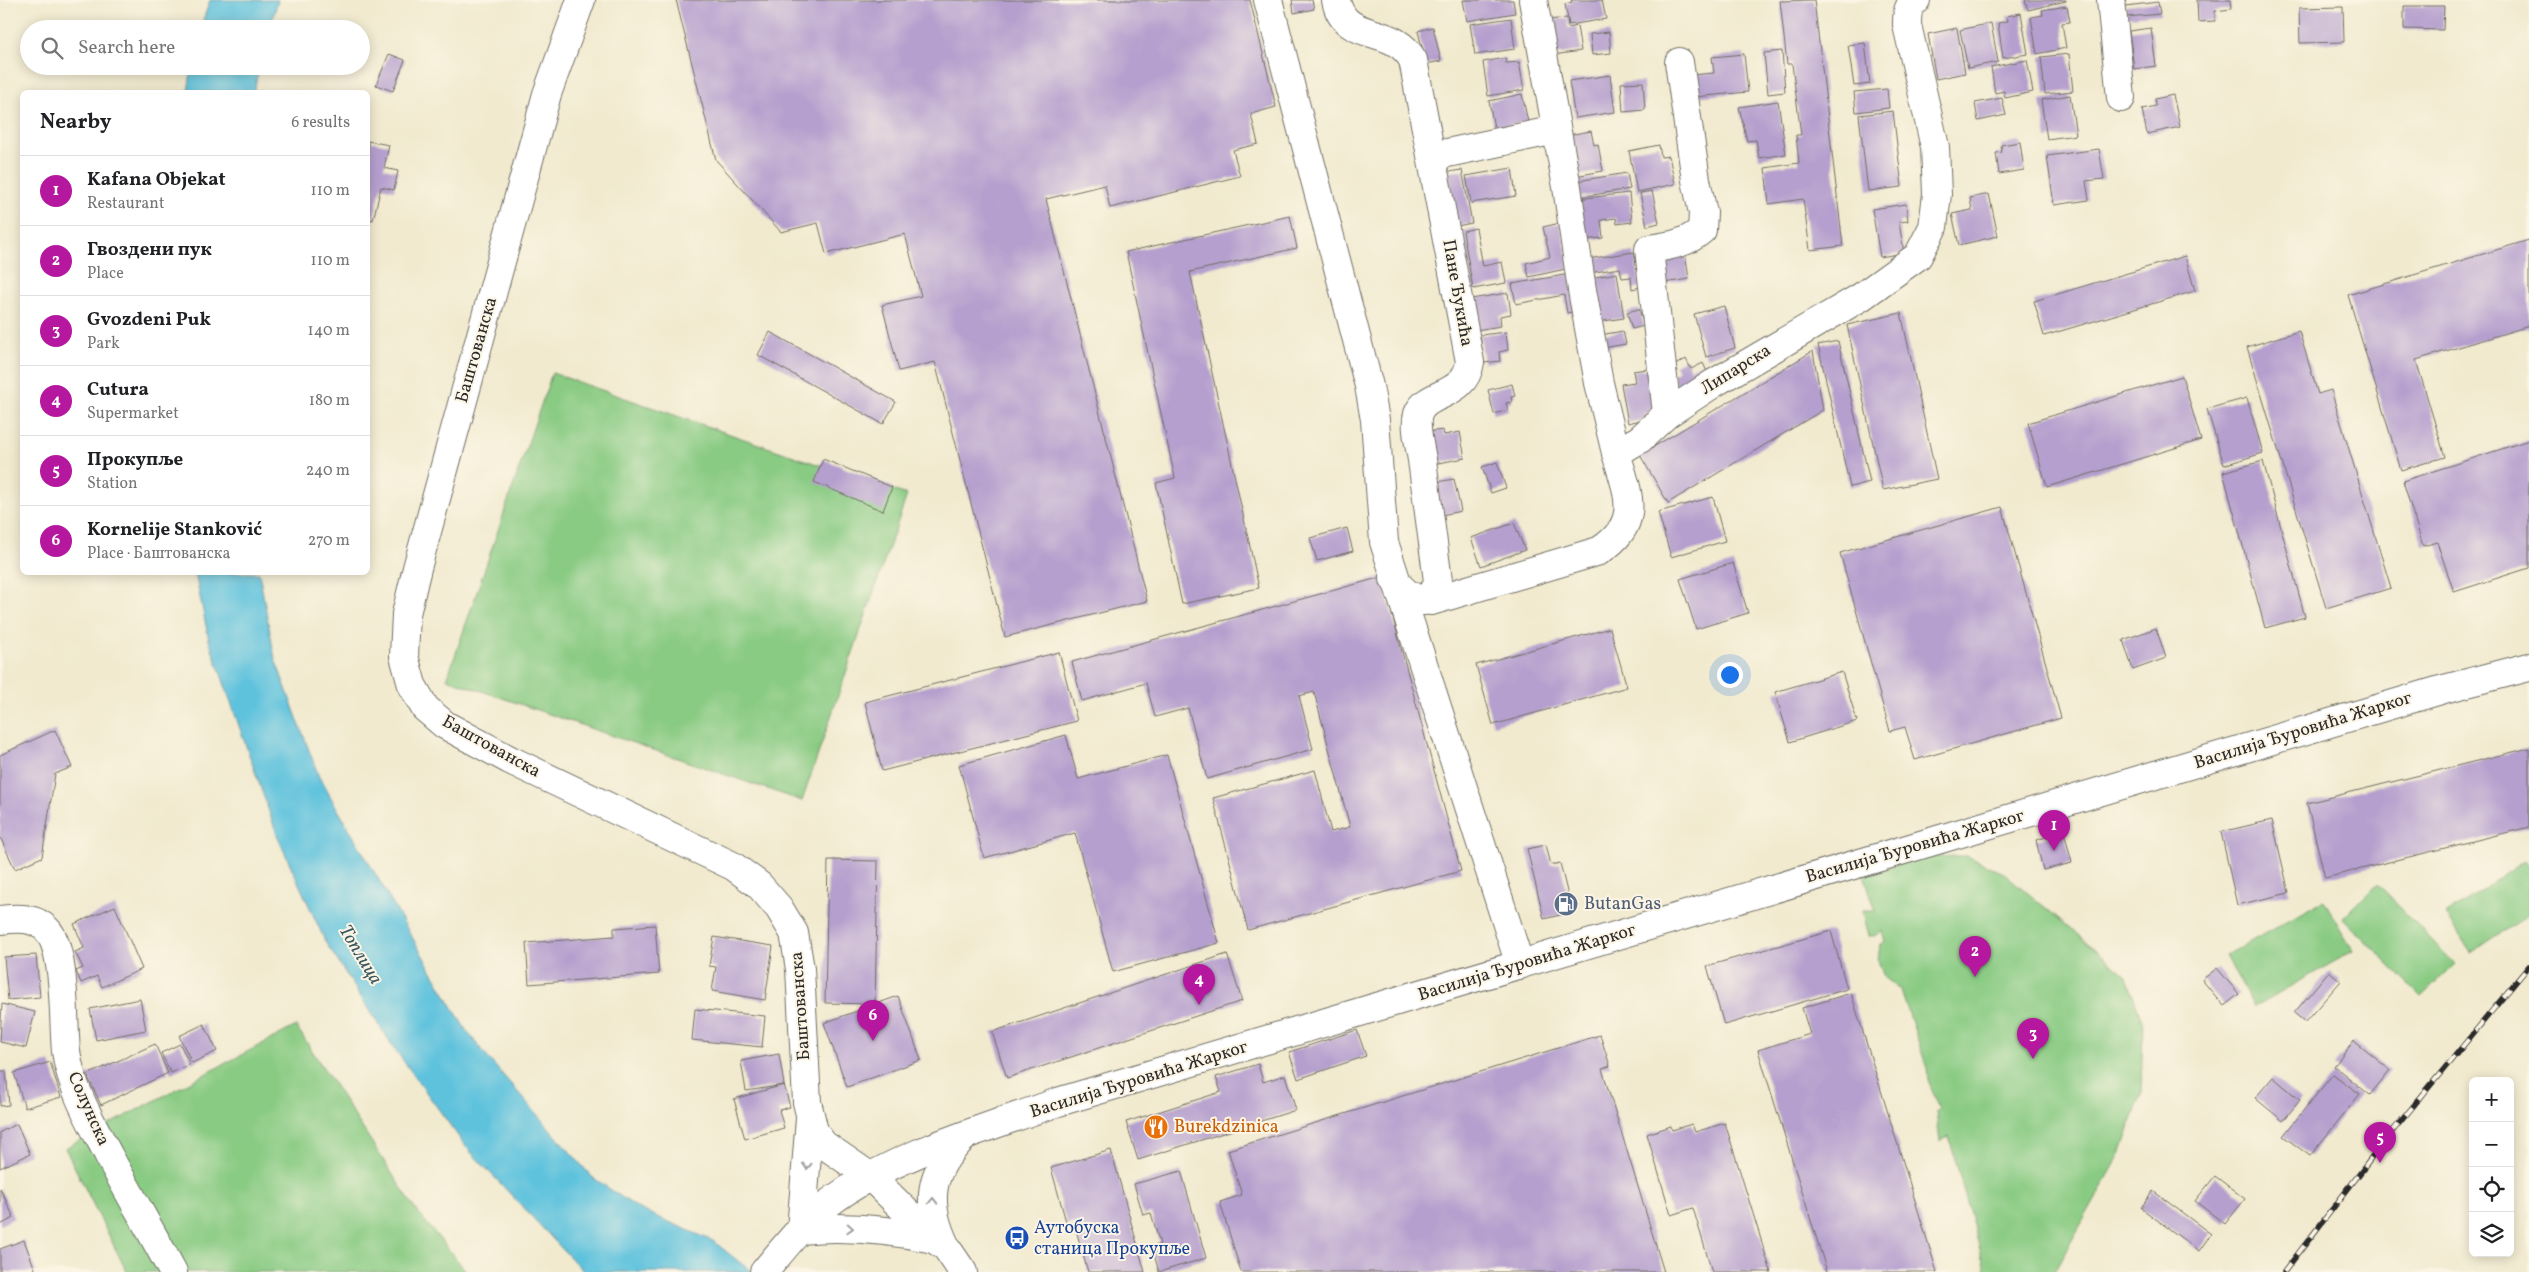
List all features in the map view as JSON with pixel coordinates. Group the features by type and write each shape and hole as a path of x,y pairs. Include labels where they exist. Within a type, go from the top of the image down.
{"street":[{"name":"Баштованска","path":"581,0 547,94 416,568 404,633 406,670 425,708 445,725 510,760 733,866 759,885 788,922 798,950 806,1081 810,1118 814,1131 823,1144 871,1177 940,1243"},
{"path":"1268,0 1368,386 1375,420 1384,542 1394,579 1520,965"},
{"name":"Пане Ђукића","path":"1336,0 1342,17 1349,24 1396,41 1407,48 1413,60 1433,156 1470,362 1468,373 1461,384 1423,407 1418,414 1438,581 1436,589 1423,601"},
{"path":"1394,579 1407,594 1423,601 1438,599 1580,557 1599,551 1608,545 1622,530 1630,509 1597,373 1533,0"},
{"name":"Липарска","path":"1616,453 1640,439 1667,414 1781,342 1861,297 1918,256 1932,227 1937,194 1935,147 1907,25 1907,13 1912,2 1916,0"},
{"path":"2111,0 2121,98"},
{"path":"1667,414 1649,249 1675,245 1692,239 1702,230 1703,213 1696,180 1679,62"},
{"path":"1433,156 1556,130"},
{"name":"Василија Ђуровића Жарког","path":"764,1272 798,1233 828,1204 871,1177 966,1136 1058,1102 2444,689 2529,667"},
{"name":"Солунска","path":"0,920 18,918 33,920 49,932 59,965 66,1052 75,1087 98,1134 173,1272"},
{"path":"810,1118 798,1233 839,1228 879,1230 940,1243"},
{"path":"963,1272 940,1243 933,1216 933,1191 940,1167 951,1151 966,1136"}],"green space":[{"path":"552,373 907,495 802,801 447,679"},
{"path":"1967,856 2004,873 2126,975 2143,1023 2141,1095 2120,1155 2054,1272 1986,1272 1949,1137 1940,1141 1936,1112 1940,1108 1928,1080 1927,1068 1901,990 1884,977 1878,960 1880,945 1885,941 1882,931 1874,936 1869,935 1863,914 1863,911 1876,911 1864,875 1917,857"},
{"path":"2524,861 2529,868 2529,914 2471,953 2446,914"},
{"path":"2377,884 2455,964 2421,997 2343,918"},
{"path":"2324,900 2353,951 2254,1007 2225,956"},
{"path":"296,1026 415,1209 467,1272 127,1272 65,1148"}],"water":[{"path":"210,0 278,0 272,20 203,20"},
{"path":"191,75 257,75 254,90 188,90"},
{"name":"Топлица","path":"195,575 259,575 275,659 319,777 466,1030 488,1058 592,1177 639,1209 713,1241 752,1272 584,1272 466,1147 394,1048 326,943 279,840 209,640"}],"building":[{"path":"676,0 1250,0 1276,107 1251,114 1258,144 1233,150 1240,176 1110,208 1105,185 1046,199 1147,601 1005,637 935,362 899,371 882,305 921,296 905,234 826,254 818,223 781,232 716,160"},
{"path":"1292,0 1312,0 1314,9 1294,13"},
{"path":"1463,0 1513,0 1515,13 1467,21"},
{"path":"1571,0 1602,0 1606,19 1569,25 1565,4 1572,2"},
{"path":"1814,0 1843,246 1810,250 1803,199 1769,204 1765,168 1799,163 1796,135 1801,135 1792,64 1787,64 1780,1"},
{"path":"2025,0 2066,0 2066,1 2028,10"},
{"path":"2197,0 2230,0 2231,9 2215,11 2215,21 2198,22"},
{"path":"2158,2 2160,14 2127,17 2126,6"},
{"path":"2067,6 2070,22 2062,23 2066,48 2037,54 2031,17 2043,15 2042,10"},
{"path":"2404,6 2444,6 2443,30 2404,29"},
{"path":"2343,7 2344,42 2300,43 2299,8"},
{"path":"2021,13 2028,54 2003,58 1998,23 2008,21 2007,16"},
{"path":"1511,18 1515,49 1475,55 1470,24"},
{"path":"1567,18 1568,28 1577,26 1581,51 1553,55 1548,20"},
{"path":"1991,23 1998,62 1968,68 1960,30"},
{"path":"1433,27 1441,61 1426,64 1418,31"},
{"path":"1957,28 1965,73 1936,79 1928,34"},
{"path":"2151,28 2156,66 2134,69 2129,31"},
{"path":"1609,32 1611,53 1592,55 1590,34"},
{"path":"1865,43 1870,84 1854,86 1848,45"},
{"path":"1782,51 1785,92 1768,94 1764,53"},
{"path":"389,54 405,60 393,91 376,85"},
{"path":"1744,54 1748,92 1694,97 1692,75 1714,73 1712,57"},
{"path":"2069,54 2073,91 2045,94 2041,57"},
{"path":"1505,58 1506,63 1519,62 1524,90 1488,96 1483,62"},
{"path":"2027,60 2033,92 2005,98 2004,91 1995,93 1991,67"},
{"path":"1610,75 1615,112 1575,118 1569,81"},
{"path":"1643,82 1645,110 1623,112 1621,83"},
{"path":"1887,89 1889,108 1856,112 1854,92"},
{"path":"1522,94 1528,122 1494,128 1489,101"},
{"path":"2070,95 2076,135 2047,139 2041,100"},
{"path":"2173,95 2180,127 2147,134 2142,109 2156,106 2155,99"},
{"path":"2002,98 2006,115 1978,121 1975,103"},
{"path":"1778,101 1786,154 1759,158 1756,140 1747,141 1739,107"},
{"path":"1893,111 1902,187 1868,191 1859,115"},
{"path":"1591,131 1594,145 1598,144 1603,171 1575,176 1568,135"},
{"path":"370,141 389,145 384,168 398,171 394,190 381,187 373,220 370,219"},
{"path":"2020,142 2024,170 1999,174 1996,153 2002,152 2001,145"},
{"path":"1659,145 1661,157 1669,156 1675,184 1637,192 1629,151"},
{"path":"2099,149 2104,179 2086,181 2089,200 2054,205 2047,156"},
{"path":"1512,168 1516,196 1471,203 1466,176"},
{"path":"1462,170 1472,223 1457,226 1448,172"},
{"path":"1627,173 1630,189 1580,197 1577,181"},
{"path":"1652,191 1659,223 1647,226 1640,193"},
{"path":"1629,193 1632,222 1617,224 1616,218 1601,220 1603,238 1582,240 1577,199"},
{"path":"1989,194 1998,236 1959,245 1952,214 1972,210 1970,198"},
{"path":"1906,204 1908,221 1899,222 1904,253 1880,257 1872,209"},
{"path":"1290,216 1297,248 1190,272 1259,588 1182,604 1156,483 1175,478 1126,252"},
{"path":"1560,223 1570,268 1529,277 1526,263 1550,257 1543,227"},
{"path":"1476,228 1483,266 1502,262 1506,283 1473,289 1463,231"},
{"path":"2529,240 2529,326 2416,360 2445,457 2401,470 2348,295"},
{"path":"1634,252 1640,287 1632,289 1631,277 1622,278 1620,268 1589,273 1587,259"},
{"path":"1685,252 1689,279 1664,283 1660,256"},
{"path":"2185,256 2195,291 2044,336 2034,301"},
{"path":"1617,273 1624,318 1597,322 1590,278"},
{"path":"1570,274 1576,311 1567,313 1564,295 1516,304 1512,284"},
{"path":"1508,293 1511,314 1500,316 1501,326 1476,330 1471,299"},
{"path":"1724,306 1735,348 1706,357 1694,314"},
{"path":"1639,309 1644,326 1632,329 1627,312"},
{"path":"1901,313 1937,479 1883,490 1847,325"},
{"path":"1623,331 1626,344 1603,348 1600,335"},
{"path":"2299,331 2318,394 2331,390 2391,588 2326,608 2247,347"},
{"path":"770,332 896,402 883,424 758,355"},
{"path":"1506,332 1508,350 1499,352 1500,361 1484,363 1480,335"},
{"path":"1838,341 1870,482 1850,487 1818,345"},
{"path":"1813,351 1823,410 1668,503 1640,455"},
{"path":"1686,359 1691,369 1703,363 1710,378 1679,394 1673,374 1678,371 1675,365"},
{"path":"1647,369 1655,412 1644,414 1645,419 1628,423 1621,384 1635,382 1633,371"},
{"path":"2182,376 2201,440 2047,487 2028,423"},
{"path":"1512,384 1515,396 1511,397 1512,402 1506,403 1508,410 1494,414 1488,390"},
{"path":"2247,398 2263,453 2224,465 2207,409"},
{"path":"1443,430 1444,435 1460,432 1465,458 1433,464 1427,432"},
{"path":"2529,440 2529,568 2454,592 2437,542 2423,546 2403,481"},
{"path":"823,459 892,487 883,511 814,482"},
{"path":"2263,461 2305,617 2265,628 2223,472"},
{"path":"1497,462 1506,488 1491,493 1482,467"},
{"path":"1454,479 1461,511 1437,516 1431,483"},
{"path":"1713,497 1725,541 1671,557 1658,512"},
{"path":"2002,507 2061,718 1915,760 1905,727 1890,731 1840,553"},
{"path":"1514,523 1525,550 1481,566 1471,538"},
{"path":"1347,528 1353,551 1317,561 1310,538"},
{"path":"1733,563 1748,613 1696,629 1680,579"},
{"path":"1382,577 1461,871 1248,930 1213,798 1315,770 1331,832 1350,827 1314,692 1299,696 1313,749 1207,779 1188,708 1155,717 1146,683 1082,701 1072,662"},
{"path":"1610,628 1627,687 1493,725 1476,665"},
{"path":"2156,628 2166,658 2133,670 2123,640"},
{"path":"1059,652 1077,721 882,771 865,702"},
{"path":"1842,672 1857,721 1790,742 1775,692"},
{"path":"55,730 72,767 55,774 42,857 15,869 0,837 0,755"},
{"path":"1066,735 1078,779 1167,755 1219,943 1113,972 1075,833 984,858 959,765"},
{"path":"2529,748 2529,827 2325,878 2307,803"},
{"path":"2272,820 2289,893 2237,905 2221,832"},
{"path":"2064,832 2072,863 2043,870 2036,840"},
{"path":"1546,845 1551,865 1560,863 1572,912 1544,919 1527,849"},
{"path":"828,860 878,861 875,1004 825,1003"},
{"path":"115,906 142,969 102,987 97,976 81,983 76,971 83,968 75,952 84,948 74,924"},
{"path":"655,925 659,974 529,984 526,943 614,936 614,928"},
{"path":"1831,931 1847,989 1724,1025 1707,966"},
{"path":"714,937 773,946 765,1000 712,991 716,967 709,966"},
{"path":"1227,954 1242,1001 1007,1078 992,1032"},
{"path":"36,955 40,997 8,1000 4,957"},
{"path":"2217,968 2239,994 2224,1006 2202,980"},
{"path":"2329,971 2341,981 2305,1022 2294,1013"},
{"path":"1851,993 1937,1272 1827,1272 1758,1050 1810,1034 1802,1008"},
{"path":"898,996 921,1060 847,1087 824,1023"},
{"path":"140,999 146,1030 96,1040 90,1009"},
{"path":"2,1004 35,1012 26,1048 0,1042"},
{"path":"695,1009 765,1016 762,1047 692,1040"},
{"path":"204,1024 217,1051 192,1063 179,1036"},
{"path":"1357,1030 1366,1056 1298,1079 1289,1052"},
{"path":"1600,1035 1610,1066 1602,1069 1664,1272 1241,1272 1220,1202 1242,1195 1228,1150"},
{"path":"2354,1041 2390,1070 2370,1095 2334,1066"},
{"path":"155,1044 168,1073 101,1105 87,1075"},
{"path":"180,1044 190,1064 171,1073 161,1053"},
{"path":"779,1054 784,1085 746,1091 741,1061"},
{"path":"50,1062 61,1097 25,1108 14,1073"},
{"path":"1258,1064 1263,1082 1285,1075 1296,1110 1138,1160 1126,1122 1221,1092 1216,1077"},
{"path":"0,1071 6,1071 9,1105 0,1106"},
{"path":"2333,1074 2360,1094 2310,1156 2283,1136"},
{"path":"2273,1077 2300,1100 2283,1121 2255,1098"},
{"path":"784,1085 790,1107 779,1110 784,1128 745,1139 734,1099"},
{"path":"1725,1123 1771,1272 1712,1272 1693,1208 1671,1215 1647,1134 1671,1126 1672,1130 1692,1124 1695,1132"},
{"path":"17,1124 30,1154 0,1168 0,1132"},
{"path":"1111,1150 1145,1272 1088,1272 1074,1223 1067,1225 1051,1168"},
{"path":"1181,1171 1206,1258 1159,1272 1152,1247 1160,1244 1151,1213 1143,1215 1134,1184"},
{"path":"2215,1176 2245,1199 2225,1224 2195,1201"},
{"path":"0,1188 14,1218 0,1225"},
{"path":"2153,1191 2211,1234 2199,1251 2141,1208"},
{"path":"24,1240 36,1272 0,1272 0,1249"}],"railway":[{"path":"2284,1272 2387,1138 2529,966"}],"place":[{"name":"Kafana Objekat","path":"2054,851"},
{"name":"ButanGas","path":"1566,904"},
{"name":"Гвоздени пук","path":"1975,977"},
{"name":"Cutura","path":"1199,1005"},
{"name":"Kornelije Stanković","path":"873,1041"},
{"name":"Gvozdeni Puk","path":"2033,1059"},
{"name":"Burekdzinica","path":"1156,1127"},
{"name":"Прокупље","path":"2380,1163"},
{"name":"Аутобуска станица Прокупље","path":"1017,1238"}]}
